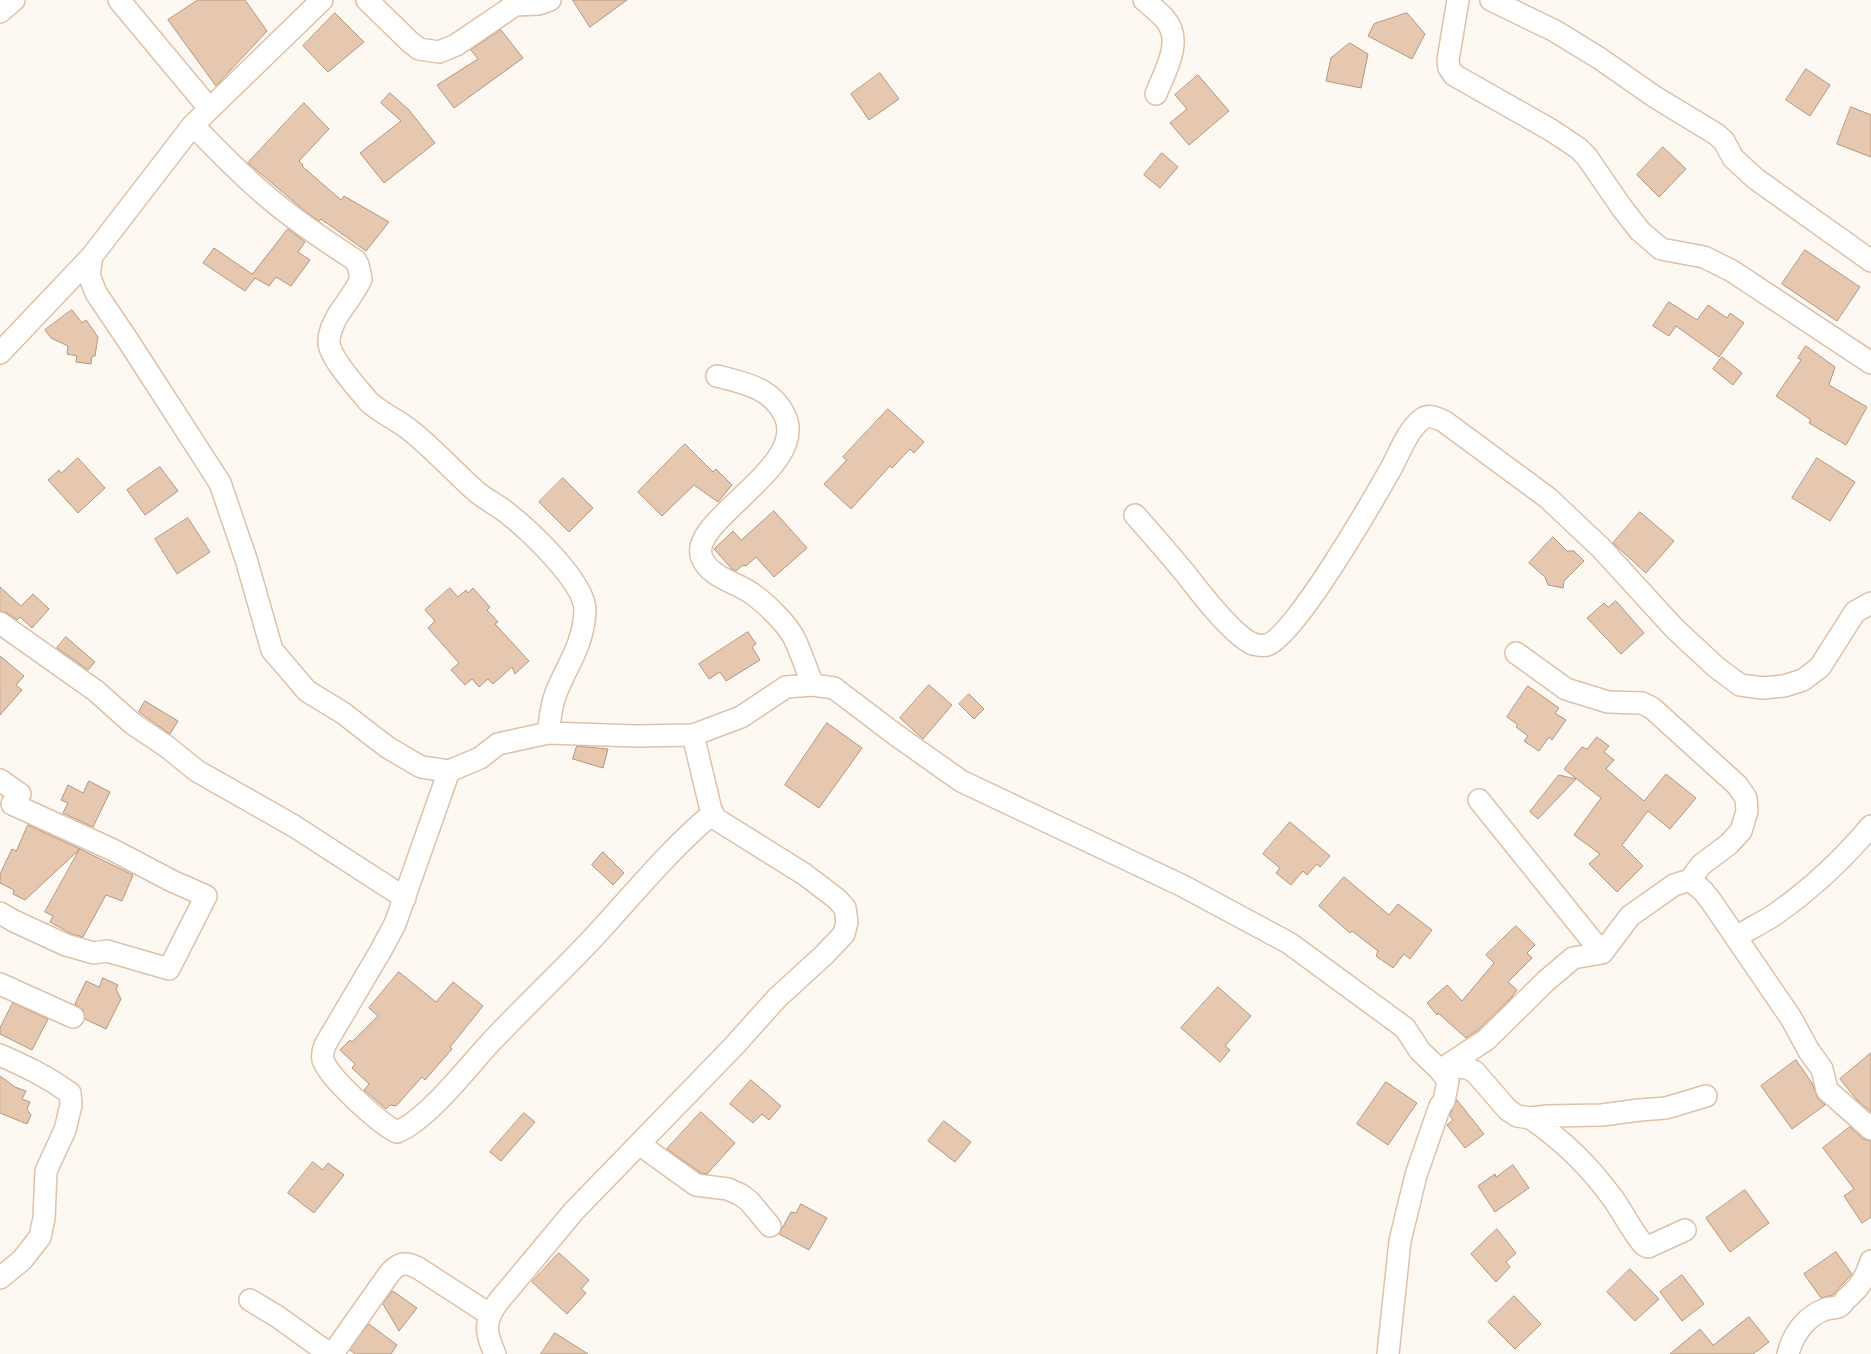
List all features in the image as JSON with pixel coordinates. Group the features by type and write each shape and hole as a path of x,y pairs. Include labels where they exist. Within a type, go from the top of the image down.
{"street":[{"path":"0,12 14,0"},
{"path":"119,0 209,108"},
{"path":"0,353 92,256 193,124 322,0"},
{"path":"368,0 419,49 439,52 456,45 515,6 538,4 550,0"},
{"path":"1144,0 1166,20 1172,31 1174,46 1156,94"},
{"path":"1458,0 1448,60 1449,68 1454,75 1551,130 1578,148 1591,162 1640,231 1661,249 1704,258 1732,272 1871,363"},
{"path":"1491,0 1555,31 1600,58 1655,97 1716,134 1724,141 1734,158 1756,179 1871,261"},
{"path":"193,124 235,168 265,195 315,234 355,260 361,280 333,324 329,343 338,363 368,401 412,432 479,493 506,512 535,537 566,572 577,588 585,609 582,632 576,654 555,694 548,733"},
{"path":"92,256 89,275 96,293 220,482 246,558 272,650 307,691 343,713 387,746 420,767 449,772 480,758 498,744 548,733 636,736 693,735 741,717 786,687 813,685 834,688 961,781 1183,886 1289,943 1405,1028 1420,1051 1440,1070 1448,1081 1444,1101 1440,1106 1416,1175 1400,1241 1388,1354"},
{"path":"717,376 749,384 767,394 780,406 788,423 787,436 783,451 774,464 713,526 703,542 701,557 709,569 753,594 792,634 813,685"},
{"path":"1135,515 1229,626 1250,643 1259,646 1268,645 1290,625 1324,579 1367,509 1413,428 1422,418 1433,416 1445,422 1548,498 1601,548 1675,629 1716,668 1740,685 1763,688 1784,686 1803,680 1820,666 1855,612 1871,603"},
{"path":"0,623 96,691 133,724 197,771 294,826 405,898"},
{"path":"1440,1070 1486,1040 1546,981 1573,958 1602,954 1630,916 1674,885 1690,880 1701,865 1729,844 1741,830 1747,811 1746,798 1737,785 1652,708 1642,702 1608,702 1566,689 1516,653"},
{"path":"495,1354 489,1341 487,1328 489,1314 574,1211 734,1046 777,998 844,934 847,922 845,908 837,899 804,874 725,826 712,814 693,735"},
{"path":"449,772 395,924 325,1045 323,1053 323,1060 341,1084 374,1117 389,1129 397,1132 417,1121 430,1108 594,936 664,859 712,814"},
{"path":"0,780 20,794 12,804 48,822 111,848 172,881 206,896 169,969 107,951 94,953 66,945 14,922 0,913"},
{"path":"1479,800 1602,954"},
{"path":"1736,937 1777,913 1817,881 1858,842 1871,826"},
{"path":"1690,880 1703,891 1791,1018 1809,1051 1822,1069 1827,1090 1871,1129"},
{"path":"0,984 73,1017"},
{"path":"0,1056 38,1071 55,1082 70,1093 71,1105 65,1130 46,1171 44,1218 40,1237 22,1260 0,1278"},
{"path":"1440,1070 1459,1067 1475,1072 1508,1110 1517,1116 1530,1118 1602,1115 1666,1108 1706,1096"},
{"path":"1530,1118 1558,1138 1595,1176 1614,1200 1644,1245 1648,1247 1685,1230"},
{"path":"640,1144 696,1185 728,1189 741,1195 754,1206 770,1226"},
{"path":"1788,1354 1791,1341 1798,1330 1809,1319 1826,1309 1838,1307 1865,1279 1871,1261"},
{"path":"250,1300 278,1317 314,1344 329,1352 336,1349 389,1274 401,1263 418,1268 489,1314"}],"building":[{"path":"198,0 245,0 267,31 216,86 168,20"},
{"path":"573,0 627,0 590,27"},
{"path":"335,13 364,42 328,72 303,46"},
{"path":"1407,13 1425,34 1412,59 1368,36 1374,24"},
{"path":"501,30 523,58 454,108 437,85 478,59 471,50"},
{"path":"1350,43 1368,54 1361,88 1326,81 1331,58"},
{"path":"1806,69 1830,85 1810,116 1786,100"},
{"path":"880,73 899,99 869,120 851,94"},
{"path":"1198,75 1229,111 1189,145 1170,123 1187,109 1175,95"},
{"path":"390,93 409,110 435,143 384,183 360,153 401,121 381,103"},
{"path":"304,103 329,129 299,161 302,166 341,200 344,196 389,222 366,251 321,219 319,221 305,211 248,163"},
{"path":"1851,107 1871,115 1871,157 1837,144"},
{"path":"1663,147 1686,169 1659,197 1637,175"},
{"path":"1162,153 1178,167 1160,188 1144,175"},
{"path":"288,229 305,242 298,252 310,260 291,286 276,277 269,286 255,278 245,291 203,263 214,248 252,274"},
{"path":"1805,250 1860,287 1837,321 1782,284"},
{"path":"1669,302 1697,320 1708,305 1727,318 1730,313 1744,323 1719,357 1676,326 1669,336 1653,326"},
{"path":"72,310 82,323 86,320 98,337 95,356 92,356 91,364 76,362 77,356 67,354 68,346 51,338 45,330"},
{"path":"1806,346 1835,367 1829,385 1867,407 1846,445 1809,423 1811,420 1776,396 1801,360 1798,358"},
{"path":"1722,357 1742,373 1733,385 1713,369"},
{"path":"888,409 924,442 914,453 910,449 892,468 890,466 851,509 824,484 847,460 843,457"},
{"path":"685,444 713,472 716,469 732,485 718,502 694,485 662,516 638,492"},
{"path":"78,458 105,488 78,513 48,480 59,470 61,473"},
{"path":"1817,458 1855,482 1830,521 1792,498"},
{"path":"160,467 178,491 145,515 127,490"},
{"path":"563,478 593,508 569,532 539,502"},
{"path":"774,511 807,548 774,577 756,557 746,566 743,565 736,571 732,569 714,549 733,531 741,540"},
{"path":"1640,512 1674,541 1646,573 1613,543"},
{"path":"188,518 210,552 177,574 155,539"},
{"path":"1553,537 1567,551 1574,551 1584,561 1564,581 1563,588 1548,585 1545,577 1529,563"},
{"path":"0,587 21,606 33,594 49,609 32,628 20,617 17,620 7,613 0,611"},
{"path":"450,588 458,597 466,590 468,593 473,588 490,607 487,610 498,622 495,624 529,661 515,674 512,667 493,684 488,679 479,687 472,679 465,685 451,670 459,663 428,628 435,621 425,610"},
{"path":"1616,601 1644,633 1621,654 1587,618 1604,603 1608,607"},
{"path":"748,632 756,644 752,647 760,660 726,681 720,672 709,679 699,664"},
{"path":"66,637 95,662 88,670 57,648"},
{"path":"0,656 24,676 16,685 22,690 0,715"},
{"path":"929,685 952,705 923,739 900,718"},
{"path":"1528,686 1559,708 1555,713 1566,720 1552,740 1549,737 1539,751 1524,741 1528,736 1507,717"},
{"path":"969,694 984,709 974,719 959,704"},
{"path":"145,701 178,721 170,734 139,712"},
{"path":"827,723 862,748 819,808 785,785"},
{"path":"1597,737 1609,746 1604,752 1614,760 1606,769 1644,801 1666,774 1696,798 1670,829 1648,811 1622,845 1643,866 1617,892 1589,864 1600,854 1574,835 1601,798 1564,769 1582,747 1587,749"},
{"path":"577,746 608,749 603,768 573,759"},
{"path":"1559,775 1576,779 1538,819 1530,812"},
{"path":"89,781 110,792 93,827 63,813 68,803 61,800 68,785 83,793"},
{"path":"1290,822 1330,856 1320,867 1317,864 1307,875 1303,871 1291,885 1276,873 1280,868 1263,854"},
{"path":"28,825 80,849 25,900 13,894 14,890 0,883 0,874 12,849 16,851"},
{"path":"80,849 133,875 122,901 106,895 83,937 72,934 50,922 53,916 45,912"},
{"path":"603,852 624,873 613,885 592,865"},
{"path":"1344,877 1389,915 1398,904 1432,930 1410,959 1404,954 1393,968 1376,956 1378,951 1352,931 1350,933 1319,906"},
{"path":"1516,926 1535,945 1527,953 1532,958 1508,982 1517,990 1511,998 1478,1030 1466,1038 1438,1013 1437,1015 1427,1003 1447,985 1462,1001 1494,963 1486,955"},
{"path":"399,972 436,1002 453,982 483,1006 450,1047 452,1049 425,1080 422,1077 396,1106 390,1105 386,1109 364,1090 369,1084 352,1068 355,1064 340,1050 350,1040 352,1042 378,1016 369,1008"},
{"path":"103,978 118,985 116,989 121,999 106,1029 85,1019 83,1010 75,1004 86,981 99,987"},
{"path":"1218,987 1251,1016 1225,1046 1230,1050 1220,1062 1181,1028"},
{"path":"13,1003 48,1019 32,1050 0,1034 0,1028"},
{"path":"1871,1053 1871,1112 1857,1100 1840,1079"},
{"path":"1796,1060 1812,1083 1818,1099 1825,1105 1792,1129 1761,1086"},
{"path":"0,1076 15,1087 26,1091 22,1099 30,1102 27,1109 31,1115 27,1124 0,1113"},
{"path":"751,1080 781,1106 769,1120 762,1114 753,1123 730,1104"},
{"path":"1386,1082 1417,1103 1388,1145 1357,1124"},
{"path":"1457,1100 1484,1134 1465,1148 1447,1125 1453,1120 1450,1116"},
{"path":"701,1112 735,1143 707,1174 701,1173 667,1149"},
{"path":"524,1113 535,1122 501,1161 490,1152"},
{"path":"944,1121 971,1142 955,1162 928,1141"},
{"path":"1850,1127 1863,1139 1871,1141 1871,1217 1862,1223 1844,1196 1854,1189 1823,1148"},
{"path":"313,1162 323,1170 328,1163 344,1175 314,1213 288,1193"},
{"path":"1513,1165 1529,1188 1495,1212 1478,1186 1495,1174 1496,1177"},
{"path":"1745,1190 1769,1223 1730,1252 1706,1218"},
{"path":"801,1204 827,1218 809,1250 779,1234 791,1212 796,1213"},
{"path":"1497,1229 1516,1253 1506,1262 1510,1267 1496,1282 1471,1254"},
{"path":"1836,1252 1852,1274 1833,1295 1821,1298 1804,1274"},
{"path":"559,1253 589,1280 581,1289 586,1293 567,1314 532,1282"},
{"path":"1630,1269 1659,1299 1635,1321 1607,1292"},
{"path":"1682,1275 1704,1304 1682,1321 1660,1292"},
{"path":"393,1291 417,1308 399,1331 383,1304"},
{"path":"1514,1296 1541,1324 1515,1349 1488,1322"},
{"path":"1749,1317 1769,1342 1753,1354 1670,1354 1700,1329 1713,1345"},
{"path":"369,1324 397,1345 391,1354 355,1354 350,1350"},
{"path":"555,1333 588,1354 541,1354"}]}
